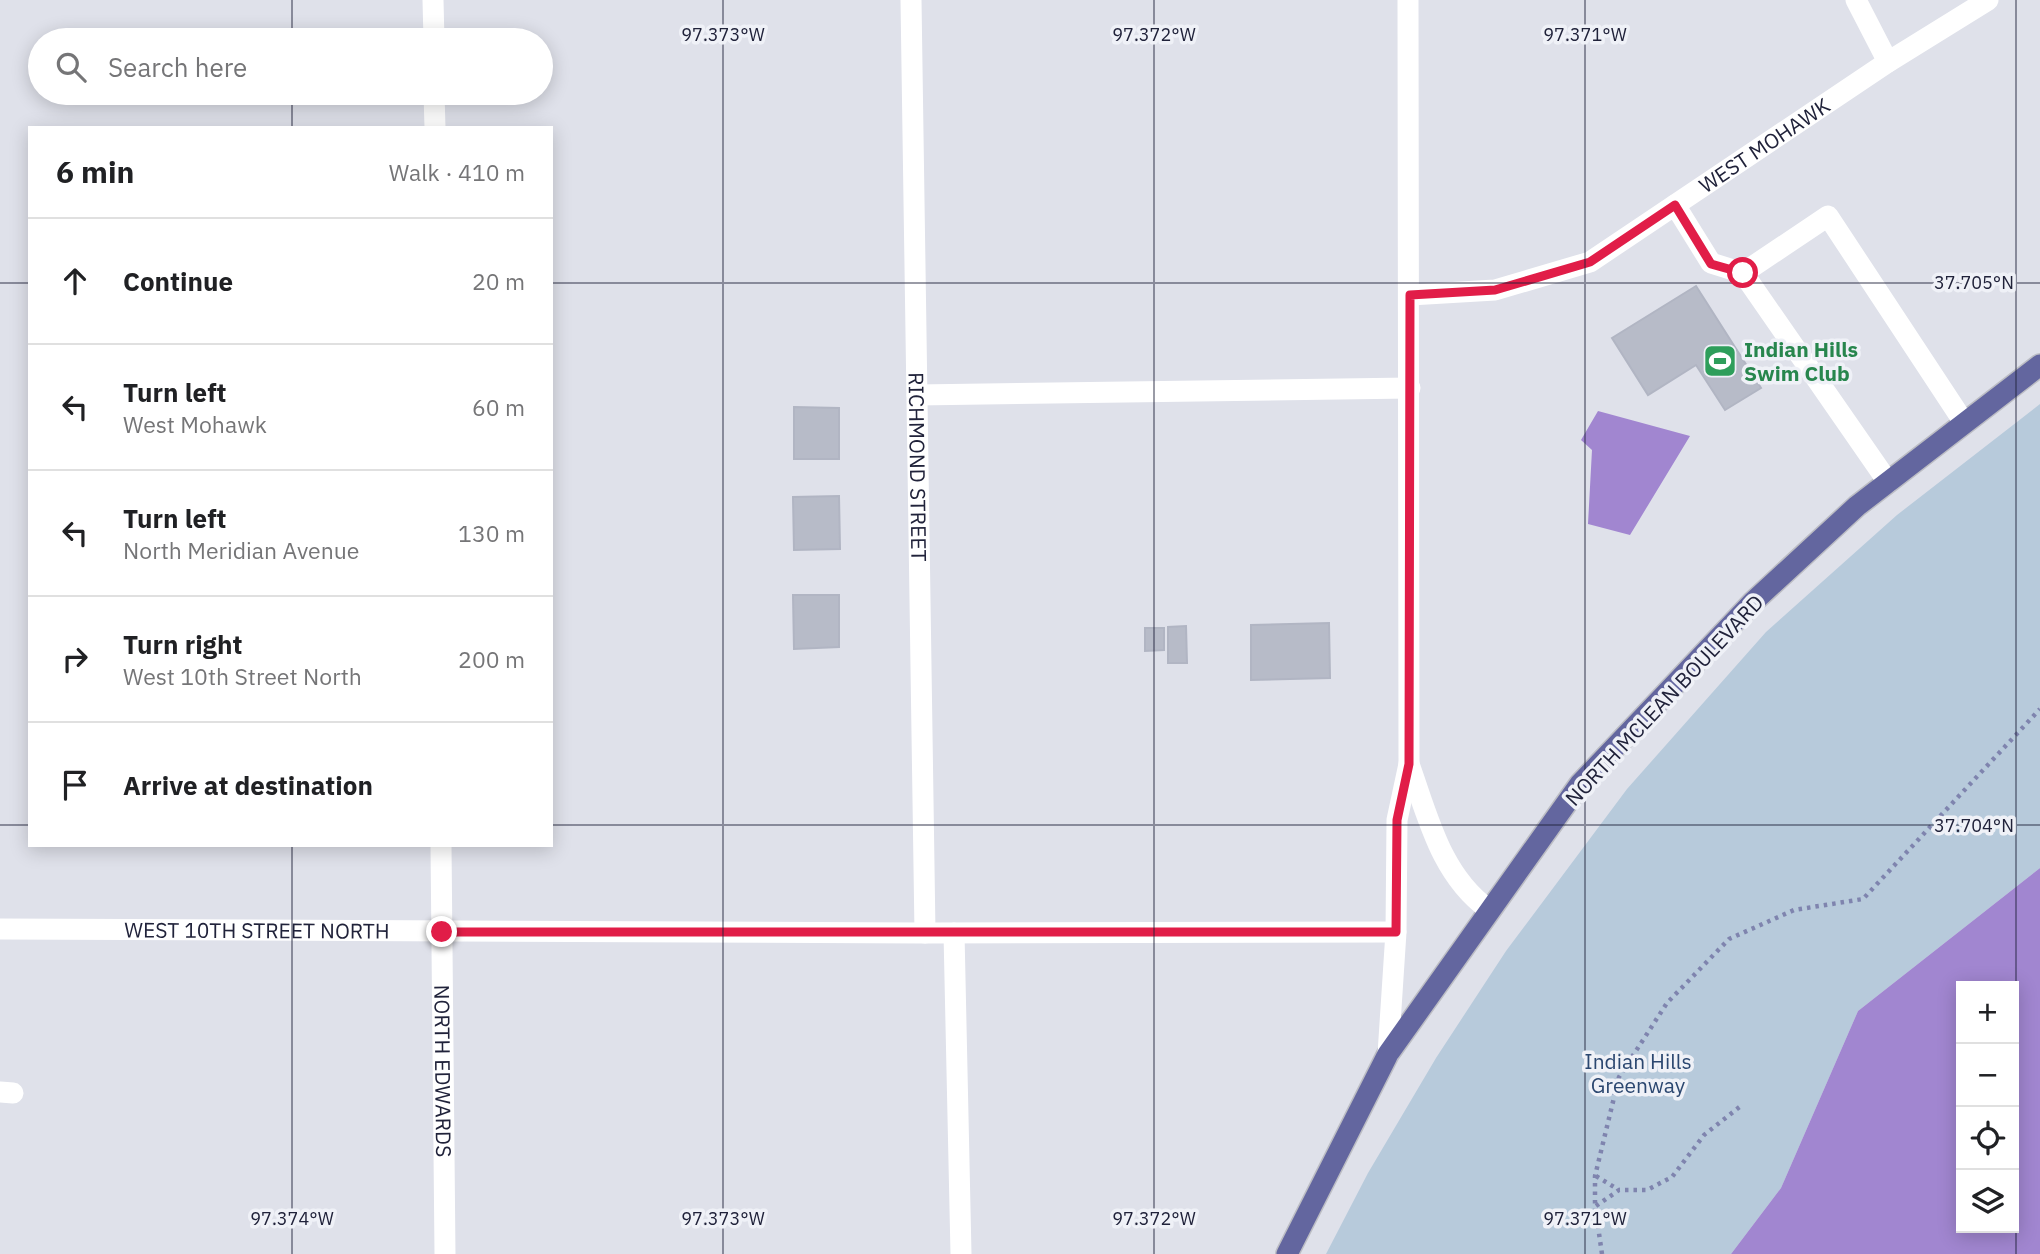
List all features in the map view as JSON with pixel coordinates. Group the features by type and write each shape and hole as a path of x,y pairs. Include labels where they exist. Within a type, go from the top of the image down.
{"main road":[{"name":"NORTH MCLEAN BOULEVARD","path":"1287,1254 1388,1054 1580,784 1753,603 1888,482 1963,421 2040,365"}],"street":[{"path":"433,0 434,28"},
{"name":"RICHMOND STREET","path":"911,0 925,933"},
{"path":"1388,1054 1396,932 1397,820 1409,764 1408,0"},
{"path":"1856,0 1888,62"},
{"name":"WEST MOHAWK","path":"1410,295 1495,290 1590,262 1888,62 1988,0"},
{"path":"434,105 435,126"},
{"path":"1675,205 1711,264 1743,273 1888,482"},
{"path":"1743,273 1829,216 1963,421"},
{"path":"917,395 1410,388"},
{"path":"1409,764 1440,851 1469,895 1489,909"},
{"name":"NORTH EDWARDS","path":"441,847 444,1254"},
{"name":"WEST 10TH STREET NORTH","path":"0,929 1396,932"},
{"path":"954,933 961,1254"}],"path":[{"path":"1602,1254 1595,1206 1595,1176 1619,1077 1667,1003 1729,939 1794,910 1863,899 2040,709"},
{"path":"1595,1176 1619,1190 1647,1191 1672,1177 1703,1135 1742,1105"},
{"path":"1595,1206 1619,1190"}],"green space":[{"name":"Indian Hills Greenway","path":"2040,404 2040,868 1858,1011 1781,1188 1731,1254 1326,1254 1368,1173 1436,1058 1506,951 1627,789 1766,632 1897,515"}],"shaded area":[{"path":"1598,411 1690,436 1630,535 1588,524 1592,450 1581,440"},
{"path":"2040,868 2040,1254 1731,1254 1781,1188 1858,1011"}],"building":[{"path":"1696,286 1761,388 1725,410 1696,365 1648,395 1612,338"},
{"path":"794,407 839,408 839,459 794,459"},
{"path":"839,496 840,549 794,550 793,497"},
{"path":"793,595 839,595 839,647 794,649"},
{"path":"1329,623 1330,678 1251,680 1251,625"},
{"path":"1186,626 1187,663 1168,663 1168,627"},
{"path":"1145,628 1164,628 1164,650 1145,651"}],"place":[{"name":"Indian Hills Swim Club","path":"1720,361"}],"route":[{"path":"442,932 1396,932 1397,820 1409,764 1410,295 1495,290 1590,262 1675,205 1711,264 1743,273"}]}
